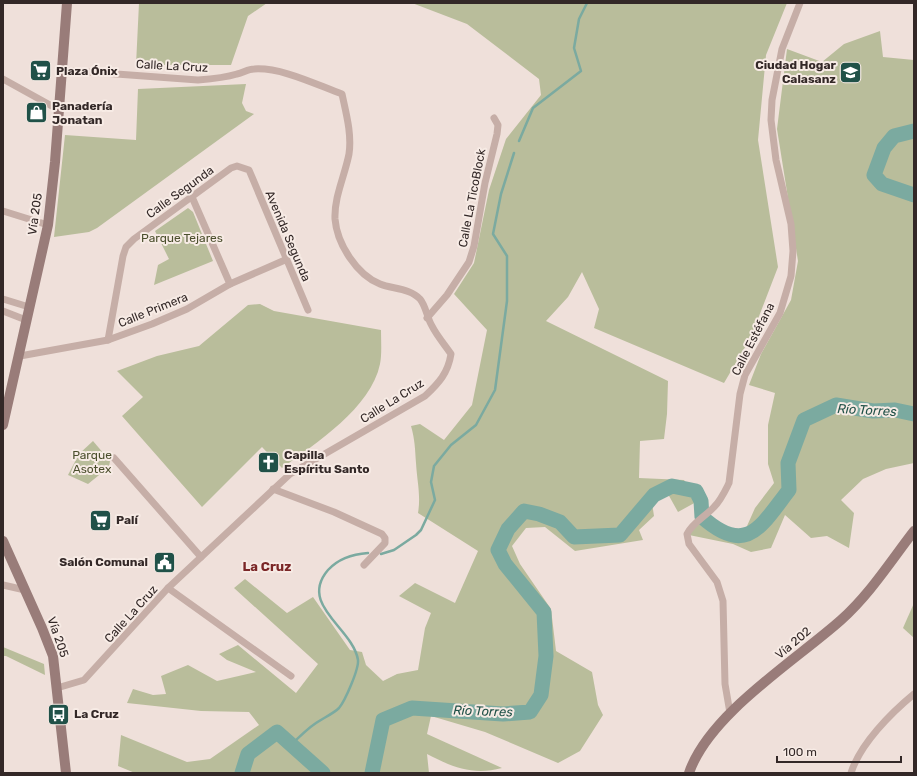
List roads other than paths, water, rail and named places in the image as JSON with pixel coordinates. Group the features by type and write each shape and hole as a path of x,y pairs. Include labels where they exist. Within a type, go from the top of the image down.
{"main road":[{"name":"Vía 205","path":"3,426 20,356 26,320 48,225 68,3"},
{"name":"Vía 202","path":"689,773 704,743 730,713 841,620 863,599 914,531"},
{"name":"Vía 205","path":"3,541 53,656 66,773"}],"street":[{"name":"Calle Estéfana","path":"730,713 725,684 723,601 718,582 689,544 687,534 692,526 714,507 729,483 744,375 780,313 791,276 793,251 791,224 776,160 771,120 772,100 782,49 800,3"},
{"name":"Calle La Cruz","path":"57,688 84,680 168,588 290,474 425,396 439,384 449,367 451,354 427,318 424,304 415,295 381,285 368,278 356,267 338,234 335,219 336,204 346,169 350,135 342,94 299,79 290,74 268,69 254,69 217,79 198,80 62,70"},
{"path":"3,79 59,110"},
{"name":"Calle La TicoBlock","path":"427,318 458,279 469,262 474,246 485,183 497,134 498,125 494,118"},
{"name":"Calle Segunda","path":"108,340 123,256 126,247 231,168 237,166 249,170"},
{"name":"Avenida Segunda","path":"249,170 285,260 308,310"},
{"path":"192,197 230,284"},
{"path":"3,211 48,225"},
{"name":"Calle Primera","path":"20,356 108,340 187,309 230,284 285,260"},
{"path":"3,299 30,307"},
{"path":"3,312 26,320"},
{"path":"114,458 201,557"},
{"path":"273,489 334,512 382,534 385,538 385,543 364,565"},
{"path":"3,586 25,590"},
{"path":"168,588 291,676"},
{"path":"851,773 854,764 877,731 899,707 914,694"}],"waterway":[{"path":"519,141 533,108 581,71 574,48 579,19 587,3"},
{"name":"Río Torres","path":"914,131 894,136 884,148 874,175 882,184 914,195"},
{"path":"381,554 394,550 421,530 435,500 431,482 434,466 451,445 476,425 495,390 507,301 507,256 493,234 501,194 514,153"},
{"name":"Río Torres","path":"372,773 383,720 412,708 503,714 530,712 541,695 546,656 544,612 505,564 498,550 508,529 524,511 539,514 560,522 574,537 620,535 654,495 672,486 696,491 701,501 702,517 718,529 731,535 742,536 752,532 761,525 789,490 788,463 804,420 836,405 873,411 895,410 914,414"},
{"path":"291,745 313,725 339,708 345,699 358,664 354,648 323,605 319,594 320,583 328,570 337,562 357,554 368,553"},
{"name":"Río Torres","path":"242,773 248,754 277,732 323,773"}],"place":[{"name":"Plaza Ónix","path":"41,71"},
{"name":"Ciudad Hogar Calasanz","path":"851,72"},
{"name":"Panadería Jonatan","path":"36,113"},
{"name":"Capilla Espíritu Santo","path":"268,462"},
{"name":"Palí","path":"100,520"},
{"name":"Salón Comunal","path":"164,562"},
{"name":"La Cruz","path":"59,714"}],"district":[{"name":"La Cruz","path":"267,566"}],"park label":[{"name":"Parque Tejares","path":"182,238"},
{"name":"Parque Asotex","path":"92,462"}]}
